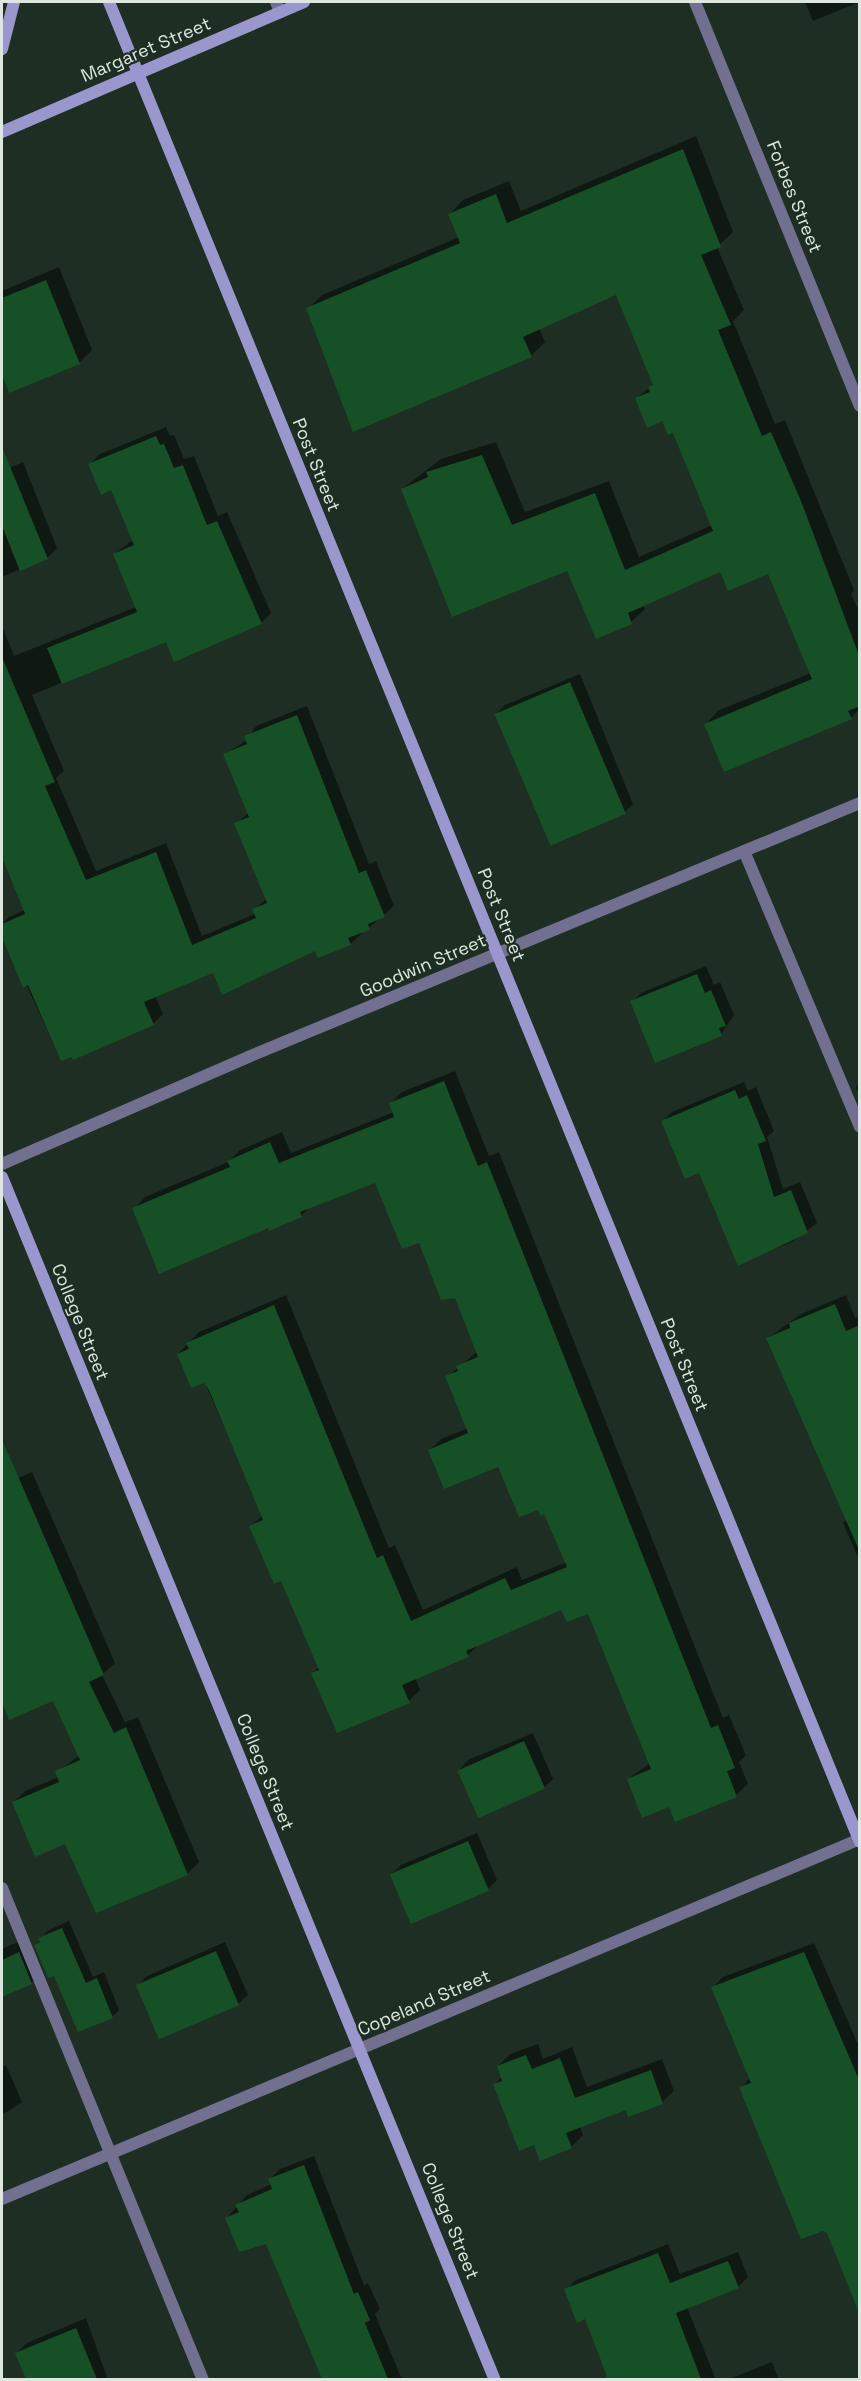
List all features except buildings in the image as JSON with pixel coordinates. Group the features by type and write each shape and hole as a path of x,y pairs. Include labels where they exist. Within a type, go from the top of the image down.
{"street":[{"path":"2,49 14,2"},
{"name":"Post Street","path":"109,2 136,74 859,1840"},
{"name":"Margaret Street","path":"2,132 136,74 278,7 304,2"},
{"name":"Forbes Street","path":"695,2 860,406"},
{"name":"Goodwin Street","path":"2,1164 860,803"},
{"path":"744,851 860,1127"},
{"name":"College Street","path":"2,1177 495,2379"},
{"name":"Copeland Street","path":"2,2199 859,1840"},
{"path":"2,1888 203,2379"}]}
